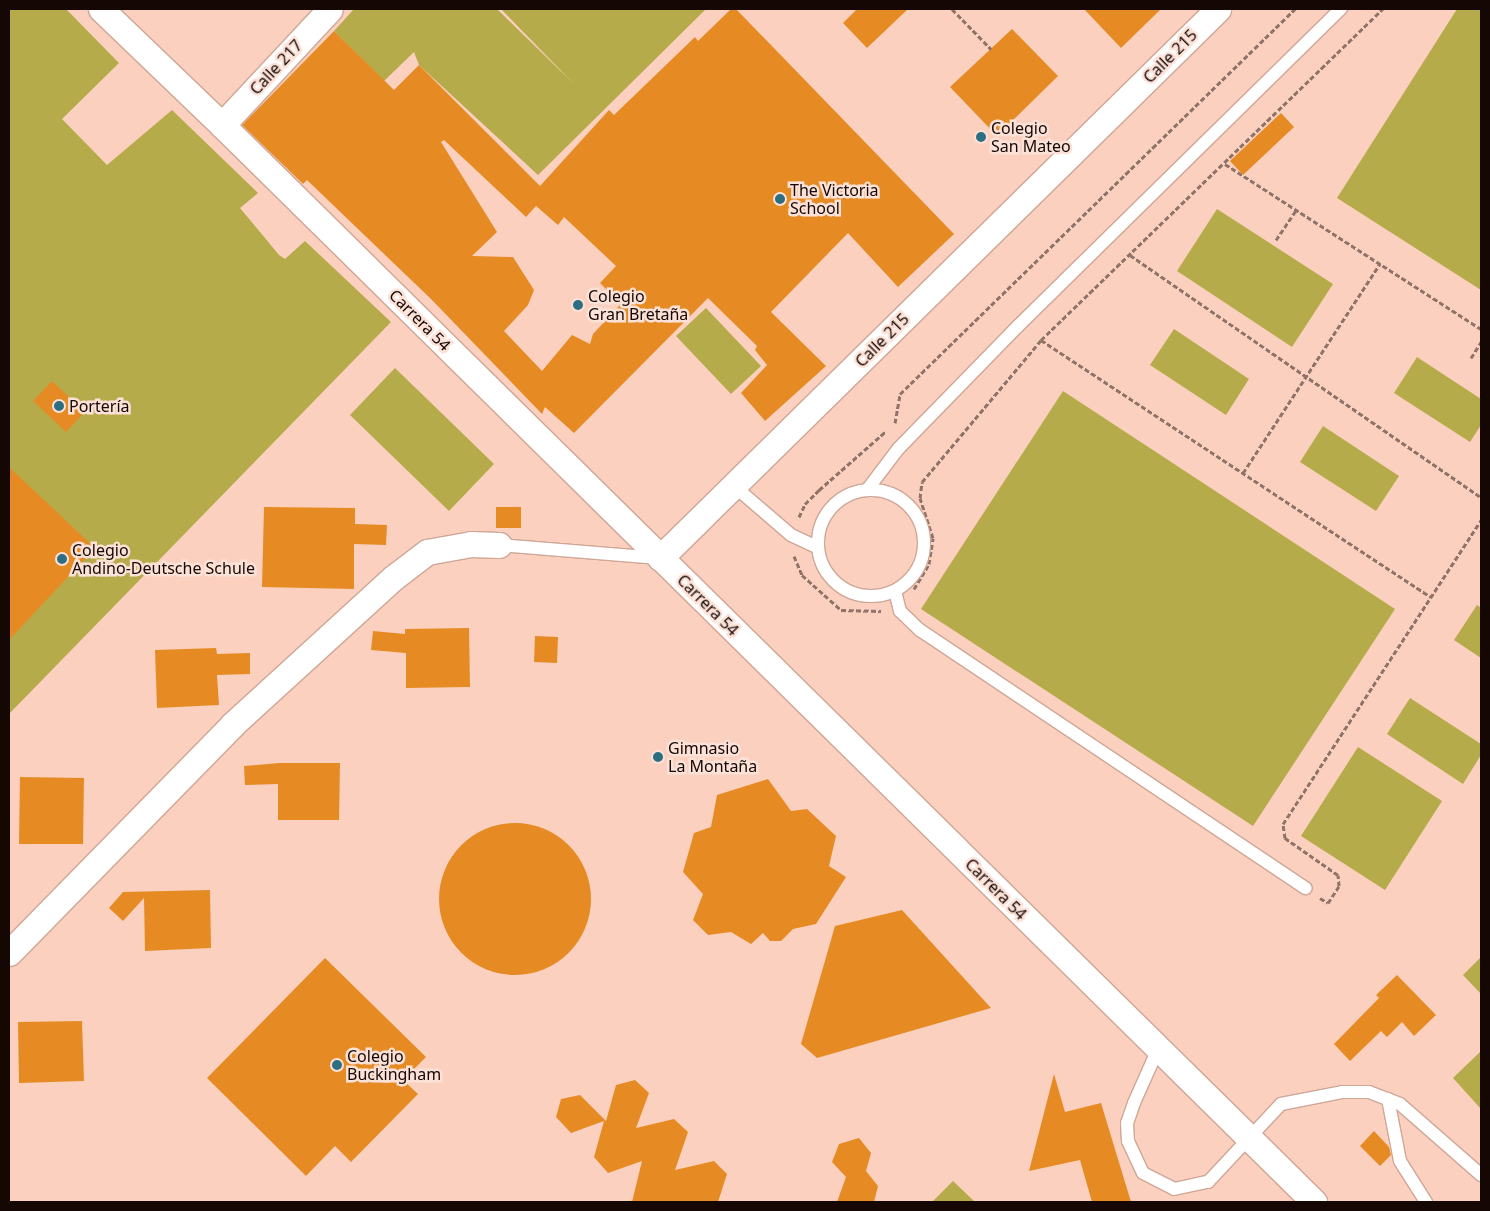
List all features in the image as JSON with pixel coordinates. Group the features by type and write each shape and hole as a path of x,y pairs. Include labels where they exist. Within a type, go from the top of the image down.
{"street":[{"name":"Carrera 54","path":"101,9 222,124 1314,1202"},
{"name":"Calle 217","path":"222,124 330,9"},
{"name":"Calle 215","path":"660,558 1218,9"},
{"path":"9,953 232,725 393,578 427,552 471,544 499,545"}],"lane":[{"path":"867,490 898,449 1005,340 1341,9"},
{"path":"734,486 791,535 818,547"},
{"path":"867,490 887,492 906,502 920,525 924,539 921,560 911,578 895,591 875,597 854,594 836,584 823,567 818,547 820,526 830,508 847,496 867,490"},
{"path":"499,545 660,558"},
{"path":"895,591 900,610 920,630 1306,888"},
{"path":"1158,1049 1127,1123 1128,1141 1143,1173 1174,1189 1192,1188 1208,1182 1250,1140 1281,1104 1300,1098 1351,1092 1369,1092 1400,1104 1481,1175"},
{"path":"1388,1099 1400,1161 1426,1202"}],"path":[{"path":"952,9 991,50"},
{"path":"1225,164 1481,330"},
{"path":"1276,240 1296,210"},
{"path":"1130,255 1481,497"},
{"path":"1243,473 1380,264"},
{"path":"1041,340 1431,597"},
{"path":"1471,358 1481,342"},
{"path":"1306,888 1328,903 1338,886 1338,875 1285,838 1283,824 1481,520"}],"shaded area":[{"path":"9,9 66,9 119,63 62,119 107,165 172,110 258,193 240,208 279,255 285,259 305,241 391,322 9,714"},
{"path":"354,9 497,9 574,84 501,9 706,9 538,175 419,65 414,52 384,81 334,31"},
{"path":"1457,9 1481,9 1481,290 1337,198"},
{"path":"1217,209 1333,284 1292,347 1177,271"},
{"path":"706,308 761,366 731,394 676,336"},
{"path":"1174,329 1249,379 1226,415 1150,365"},
{"path":"1417,357 1481,399 1481,425 1470,442 1394,393"},
{"path":"395,368 494,464 449,511 350,415"},
{"path":"1063,391 1395,609 1253,826 921,609"},
{"path":"1323,426 1399,476 1376,511 1300,462"},
{"path":"1477,605 1481,608 1481,658 1454,640"},
{"path":"1410,698 1481,744 1481,755 1463,784 1387,734"},
{"path":"1358,747 1442,801 1385,890 1301,836"},
{"path":"1481,957 1481,994 1463,975"},
{"path":"1481,1051 1481,1109 1453,1078"},
{"path":"953,1181 975,1202 932,1202"}],"building":[{"path":"731,9 736,9 954,234 898,287 848,233 771,312 826,366 765,421 741,393 767,365 755,350 757,346 708,298 574,433 545,407 542,414 431,299 307,180 303,184 242,125 334,31 394,90 419,65 540,186 609,110 614,115 695,37 698,41","holes":["444,140 526,217 536,206 558,225 564,217 616,266 600,283 621,304 593,334 590,344 572,335 542,371 504,331 528,305 534,290 513,257 472,256 497,232 441,142"]},
{"path":"857,9 908,9 867,48 843,23"},
{"path":"1084,9 1161,9 1121,48"},
{"path":"1012,29 1058,76 997,136 950,87"},
{"path":"1281,113 1294,127 1243,175 1230,161"},
{"name":"Portería","path":"52,381 85,412 66,432 33,401"},
{"name":"Colegio Andino-Deutsche Schule","path":"9,467 95,548 9,640"},
{"path":"264,507 355,508 355,524 387,525 386,545 354,544 354,589 262,587"},
{"path":"496,507 521,507 521,528 496,528"},
{"path":"469,628 470,687 406,688 406,653 371,650 373,631 405,634 405,629"},
{"path":"535,636 558,637 557,663 534,662"},
{"path":"216,648 217,654 250,653 250,674 217,675 219,705 157,708 155,650"},
{"path":"279,763 340,763 339,820 278,820 278,784 245,785 244,766"},
{"path":"20,777 84,778 83,844 19,844"},
{"path":"768,779 791,811 807,809 836,836 829,866 846,877 816,924 793,929 781,941 770,941 763,933 751,944 731,932 708,935 693,920 703,894 683,872 694,833 711,827 717,795"},
{"path":"515,823 530,824 544,829 569,845 585,870 590,884 590,914 585,928 569,953 544,969 530,974 515,975 500,974 486,969 461,953 445,928 440,914 439,899 440,884 445,870 461,845 486,829 500,824"},
{"path":"210,890 211,948 145,951 144,898 123,921 109,908 123,892"},
{"path":"902,910 991,1008 817,1058 801,1044 835,926"},
{"path":"325,958 426,1057 403,1080 418,1094 351,1162 335,1146 306,1176 207,1078"},
{"path":"1397,975 1436,1015 1414,1036 1402,1022 1387,1037 1381,1031 1350,1061 1334,1044 1379,998 1376,995"},
{"path":"82,1021 84,1081 19,1083 18,1022"},
{"path":"1054,1074 1065,1112 1101,1103 1131,1202 1092,1202 1080,1160 1029,1171"},
{"path":"635,1080 649,1093 636,1128 674,1119 688,1132 675,1170 714,1161 727,1174 718,1202 632,1202 642,1161 608,1173 594,1157 604,1121 571,1133 556,1117 561,1099 580,1095 606,1121 616,1085"},
{"path":"1374,1131 1389,1147 1391,1155 1380,1166 1360,1146"},
{"path":"859,1138 871,1153 866,1171 878,1186 874,1202 837,1202 846,1177 832,1162 839,1144"}],"place":[{"name":"Colegio San Mateo","path":"981,137"},
{"name":"The Victoria School","path":"780,199"},
{"name":"Colegio Gran Bretaña","path":"578,305"},
{"name":"Portería","path":"59,406"},
{"name":"Colegio Andino-Deutsche Schule","path":"62,559"},
{"name":"Gimnasio La Montaña","path":"658,757"},
{"name":"Colegio Buckingham","path":"337,1065"}]}
